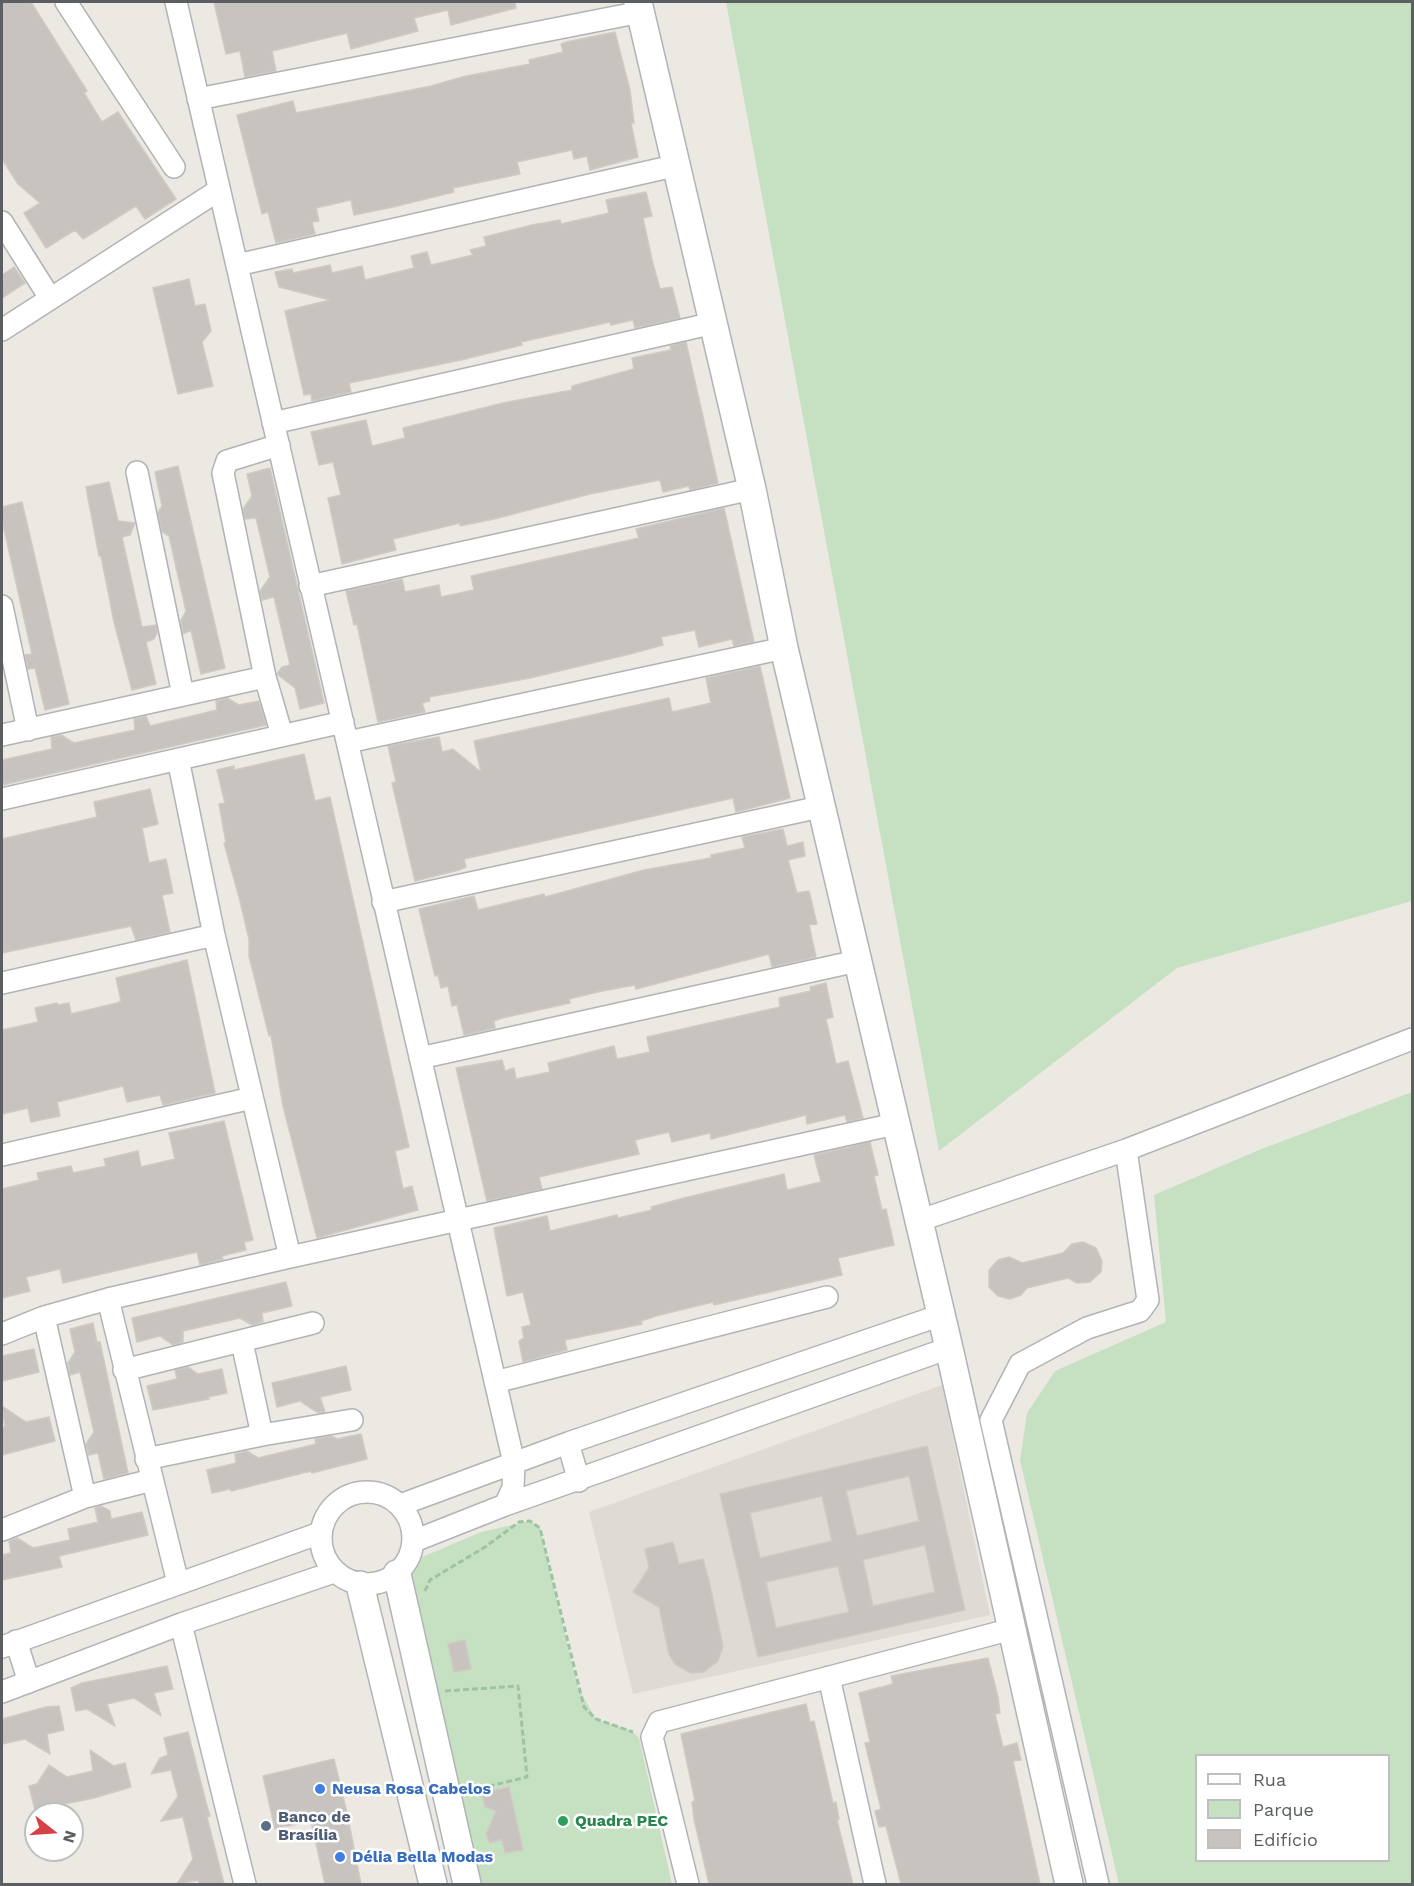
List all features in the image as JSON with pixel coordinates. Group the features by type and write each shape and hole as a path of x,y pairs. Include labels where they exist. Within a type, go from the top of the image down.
{"street":[{"path":"66,2 174,167"},
{"path":"176,2 514,1463 513,1488 505,1505"},
{"path":"198,99 640,7 752,489 784,648 820,807 949,1348 1069,1884"},
{"path":"237,265 678,165"},
{"path":"2,330 219,190"},
{"path":"2,222 50,298"},
{"path":"273,423 714,323"},
{"path":"279,445 227,461 223,473 265,677 282,735"},
{"path":"137,472 183,695"},
{"path":"310,586 752,489"},
{"path":"2,606 28,730"},
{"path":"348,742 784,648"},
{"path":"2,735 265,677"},
{"path":"2,799 343,722"},
{"path":"178,759 214,935 290,1257"},
{"path":"383,902 820,807"},
{"path":"2,983 214,935"},
{"path":"420,1058 857,962"},
{"path":"918,1221 1126,1150 1413,1039"},
{"path":"2,1155 252,1098"},
{"path":"2,1334 44,1317 108,1299 895,1124"},
{"path":"1098,1884 991,1420 1020,1364 1087,1328 1140,1311 1148,1300 1126,1150"},
{"path":"495,1382 827,1297"},
{"path":"108,1299 178,1582"},
{"path":"400,1505 568,1443 941,1315"},
{"path":"44,1317 85,1497"},
{"path":"124,1370 313,1323"},
{"path":"242,1342 262,1435"},
{"path":"414,1541 505,1505 579,1481 949,1348"},
{"path":"146,1459 262,1435 352,1420"},
{"path":"568,1443 579,1481"},
{"path":"2,1530 85,1497 152,1480"},
{"path":"378,1492 400,1505 411,1522 414,1541 409,1559 397,1574 380,1583 360,1585 346,1581 334,1572 323,1554 320,1533 330,1509 352,1494 378,1492"},
{"path":"29,1682 9,1644 320,1533"},
{"path":"2,1692 181,1624 334,1572"},
{"path":"397,1574 467,1884"},
{"path":"360,1585 433,1884"},
{"path":"181,1624 245,1884"},
{"path":"688,1884 652,1737 655,1726 659,1722 1012,1629"},
{"path":"829,1677 875,1884"},
{"path":"425,1848 457,1838"}],"path":[{"path":"422,1600 430,1580 485,1547 519,1522 530,1521 540,1527 584,1707 596,1719 632,1731 639,1738"},
{"path":"441,1681 444,1691 518,1686 527,1777 458,1794"}],"shaded area":[{"path":"942,1385 990,1615 633,1694 589,1512"}],"green space":[{"path":"726,2 1412,2 1412,901 1177,968 939,1151"},
{"path":"1412,1092 1412,1884 1119,1884 1020,1460 1027,1413 1055,1371 1166,1322 1154,1195 1259,1150"},
{"path":"530,1521 540,1528 578,1688 596,1719 632,1731 639,1738 672,1884 478,1884 408,1580 420,1558 481,1532"}],"building":[{"path":"2,2 31,2 87,91 84,93 102,122 118,112 176,199 145,219 136,206 83,239 75,230 46,248 24,213 40,203 18,184 2,159"},
{"path":"214,2 515,2 516,8 451,25 448,10 414,18 418,31 351,49 347,33 272,51 276,71 245,77 240,51 226,54"},
{"path":"615,32 630,90 634,123 631,123 638,157 590,170 587,156 574,159 572,150 517,162 520,174 453,188 454,192 393,207 354,215 351,200 316,208 319,221 312,222 315,234 276,243 268,212 262,214 237,115 293,101 296,113 431,86 466,76 530,64 529,60 563,52 561,44 566,42"},
{"path":"646,192 652,216 643,218 652,260 660,289 672,287 680,318 635,328 633,320 611,325 610,322 521,342 522,345 461,360 349,383 351,392 312,401 311,394 304,395 285,311 330,300 279,287 275,272 292,269 293,273 330,265 332,273 362,266 365,280 414,268 411,256 427,252 431,265 473,255 470,250 486,246 484,237 532,225 560,220 561,224 609,213 606,200"},
{"path":"14,267 25,283 2,298 2,275"},
{"path":"189,279 195,306 205,304 211,331 202,342 213,386 178,394 153,288"},
{"path":"686,342 718,483 690,490 689,486 663,492 660,480 590,494 494,519 460,526 460,523 393,539 396,550 342,564 328,498 341,495 333,462 319,465 311,432 366,420 372,446 405,438 403,428 503,403 572,390 572,386 634,369 632,358 671,350 670,346"},
{"path":"178,466 225,668 201,674 191,630 183,634 181,620 186,611 169,536 162,532 158,512 162,506 155,472"},
{"path":"270,468 324,703 300,709 295,688 277,674 282,667 290,665 274,597 262,600 260,591 270,577 256,518 245,519 243,509 252,496 247,474"},
{"path":"109,482 118,521 135,523 130,535 122,537 142,627 156,625 157,633 154,639 146,642 156,684 132,690 114,622 101,556 99,556 86,487"},
{"path":"22,502 69,704 45,710 35,668 28,669 25,655 32,654 2,520 2,507"},
{"path":"724,508 754,642 734,646 732,639 699,647 695,630 661,637 663,645 630,654 530,678 429,697 430,701 422,703 425,712 378,722 357,624 354,625 346,591 402,579 405,592 439,585 441,597 474,590 471,576 639,538 636,529"},
{"path":"760,666 790,798 736,812 733,798 464,859 466,867 415,881 392,783 396,782 388,746 439,737 442,752 453,749 481,772 474,741 669,698 672,712 711,703 706,678"},
{"path":"227,698 239,705 259,701 266,725 2,785 2,760 52,749 51,737 61,735 74,743 135,730 134,719 146,716 150,726 217,710 216,701"},
{"path":"304,754 315,801 330,797 409,1147 395,1151 403,1189 412,1186 418,1210 317,1238 283,1106 271,1035 269,1036 249,956 249,939 224,843 226,843 219,804 225,803 217,770 234,766 234,770"},
{"path":"150,789 158,824 142,828 149,863 166,859 173,893 162,895 170,932 136,940 131,926 2,953 2,839 97,817 94,802"},
{"path":"783,829 787,846 803,842 805,856 788,860 797,893 809,891 817,924 809,925 816,957 772,967 769,954 636,989 635,985 602,991 569,999 570,1003 502,1018 494,1021 495,1028 464,1035 457,1005 452,1006 448,986 441,988 438,975 435,976 419,909 474,896 478,910 544,894 545,897 644,870 711,858 711,855 745,848 742,837"},
{"path":"187,960 215,1093 163,1105 160,1095 127,1102 123,1086 57,1102 60,1116 31,1122 28,1108 2,1114 2,1030 38,1022 35,1008 69,1003 71,1014 117,1003 121,1001 116,978"},
{"path":"826,983 833,1017 826,1019 836,1064 848,1061 863,1118 847,1122 845,1115 807,1124 806,1115 711,1139 710,1133 672,1142 669,1132 635,1140 639,1154 539,1177 542,1189 487,1201 456,1068 502,1060 505,1071 514,1068 516,1079 550,1072 548,1063 614,1046 617,1059 650,1052 647,1037 780,1007 779,998 811,991 810,987"},
{"path":"224,1121 253,1240 244,1242 246,1250 200,1265 197,1252 63,1283 60,1269 26,1277 30,1291 2,1298 2,1189 39,1180 37,1173 71,1166 73,1173 106,1166 104,1159 138,1151 141,1167 175,1159 169,1133"},
{"path":"870,1142 878,1175 874,1176 882,1210 886,1209 894,1245 838,1258 842,1275 714,1305 713,1302 656,1316 641,1321 642,1324 565,1340 567,1350 523,1362 519,1341 524,1338 522,1327 531,1325 523,1292 507,1296 494,1228 547,1216 550,1231 617,1215 618,1218 652,1210 651,1207 784,1174 787,1190 821,1182 814,1155"},
{"path":"1083,1242 1096,1248 1102,1261 1101,1272 1090,1282 1077,1283 1068,1278 1027,1288 1021,1295 1010,1299 998,1296 989,1287 989,1270 998,1260 1009,1257 1022,1263 1063,1253 1072,1244"},
{"path":"286,1282 292,1306 262,1313 263,1322 252,1325 240,1318 183,1331 183,1342 173,1345 160,1336 137,1342 132,1318"},
{"path":"93,1323 97,1342 100,1342 128,1473 104,1479 98,1453 89,1455 86,1444 94,1432 80,1372 70,1375 68,1363 75,1352 70,1329"},
{"path":"34,1349 39,1372 2,1381 2,1356"},
{"path":"346,1366 351,1390 320,1397 325,1412 318,1413 300,1401 277,1407 272,1383"},
{"path":"188,1367 198,1374 222,1369 227,1393 208,1397 209,1399 153,1410 147,1386 177,1379 175,1370"},
{"path":"2,1406 26,1422 49,1417 55,1441 2,1455 2,1428 5,1427"},
{"path":"361,1434 367,1459 231,1491 230,1489 212,1493 207,1470 236,1463 235,1454 247,1451 258,1458 316,1444 315,1439 332,1436 337,1439"},
{"path":"927,1446 965,1610 758,1657 720,1494","holes":["909,1476 919,1521 857,1536 846,1491","822,1496 832,1541 760,1558 750,1513","925,1545 935,1592 873,1606 863,1560","838,1566 849,1612 776,1628 766,1582"]},
{"path":"101,1506 110,1511 111,1519 142,1512 148,1535 59,1556 62,1567 2,1580 2,1555 11,1553 9,1541 17,1538 33,1548 70,1540 68,1529 98,1522 95,1508"},
{"path":"673,1542 679,1564 703,1559 709,1581 723,1646 718,1661 704,1672 691,1673 675,1664 669,1654 659,1607 633,1592 649,1568 645,1549"},
{"path":"465,1640 471,1669 454,1672 448,1644"},
{"path":"988,1658 998,1697 1000,1713 995,1714 1003,1747 1017,1743 1021,1760 1013,1761 1040,1884 901,1884 886,1826 879,1827 875,1811 881,1809 865,1743 870,1742 859,1693 893,1684 891,1676"},
{"path":"167,1666 173,1689 154,1693 161,1716 134,1698 107,1704 115,1726 87,1709 76,1711 71,1688 82,1683"},
{"path":"806,1704 810,1722 814,1721 833,1803 836,1802 839,1819 837,1820 853,1884 709,1884 694,1819 692,1802 695,1801 681,1734"},
{"path":"59,1706 64,1730 47,1734 50,1754 25,1739 2,1744 2,1719 46,1707"},
{"path":"188,1732 210,1816 207,1817 224,1884 199,1884 198,1880 177,1884 193,1859 183,1817 161,1821 178,1796 171,1770 151,1774 160,1758 168,1755 164,1738"},
{"path":"90,1750 114,1766 125,1763 131,1787 74,1802 33,1802 29,1786 37,1784 49,1765 67,1777 93,1771"},
{"path":"334,1759 361,1884 325,1884 311,1821 275,1829 263,1776"},
{"path":"509,1787 523,1850 505,1853 502,1839 490,1843 486,1834 496,1811 485,1807 482,1793"}],"place":[{"name":"Neusa Rosa Cabelos","path":"320,1789"},
{"name":"Quadra PEC","path":"563,1821"},
{"name":"Banco de Brasília","path":"266,1826"},
{"name":"Délia Bella Modas","path":"340,1857"}]}
